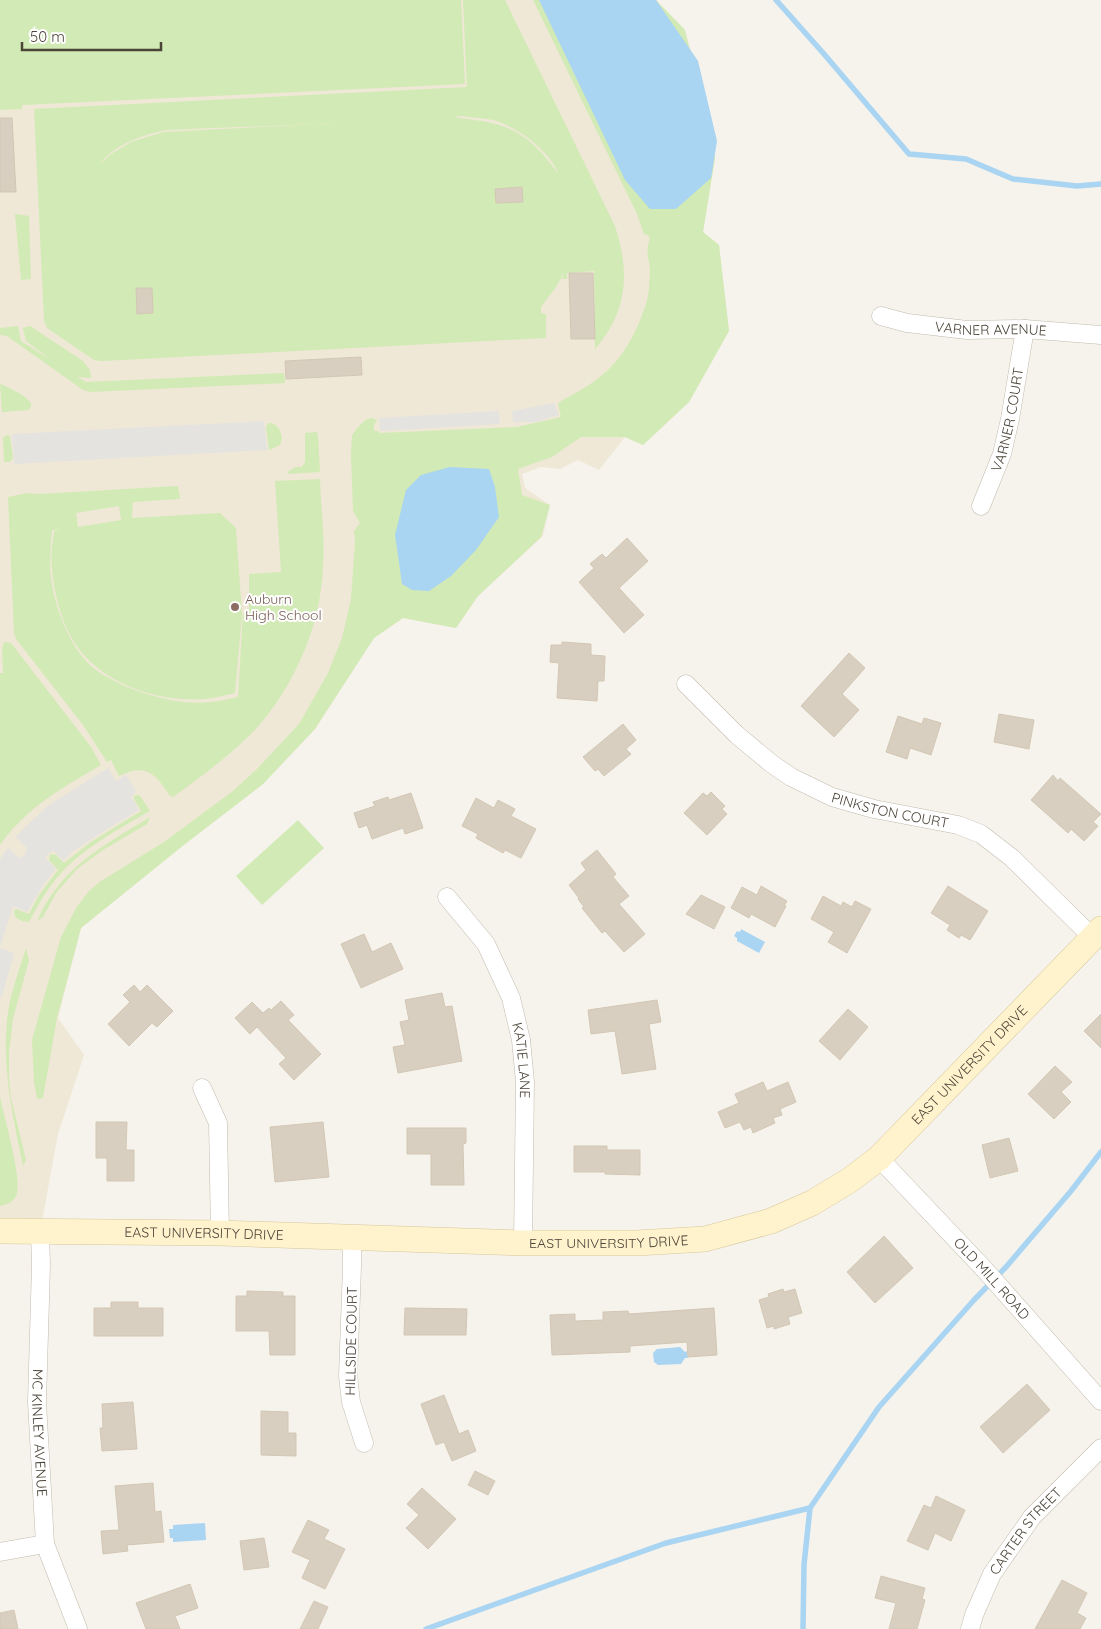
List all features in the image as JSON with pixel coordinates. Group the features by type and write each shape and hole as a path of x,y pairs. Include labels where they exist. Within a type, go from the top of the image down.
{"main road":[{"name":"EAST UNIVERSITY DRIVE","path":"0,1232 220,1233 523,1244 637,1243 705,1239 771,1221 812,1202 850,1180 879,1158 1097,933"}],"street":[{"name":"VARNER AVENUE","path":"881,316 907,323 967,330 1025,329 1101,335"},
{"name":"VARNER COURT","path":"981,506 1002,454 1010,419 1025,329"},
{"name":"PINKSTON COURT","path":"686,684 737,735 791,777 832,797 874,809 958,825 980,834 1012,858 1097,933"},
{"name":"KATIE LANE","path":"447,897 486,944 511,998 522,1040 525,1082 523,1244"},
{"path":"202,1088 218,1123 220,1233"},
{"name":"OLD MILL ROAD","path":"879,1158 985,1270 1101,1400"},
{"name":"MC KINLEY AVENUE","path":"40,1232 41,1265 37,1402 45,1544 78,1629"},
{"name":"HILLSIDE COURT","path":"352,1237 348,1376 351,1402 364,1443"},
{"name":"CARTER STREET","path":"970,1629 992,1574 1032,1516 1101,1448"},
{"path":"0,1552 45,1544"}],"shaded area":[{"name":"Auburn High School","path":"0,0 656,0 685,30 703,94 715,158 703,232 719,245 729,331 689,402 643,445 625,437 599,470 578,460 560,469 541,467 522,474 525,488 550,505 543,536 478,596 456,628 403,618 374,638 315,729 263,784 81,928 58,1018 84,1055 58,1134 40,1232 0,1231"},
{"path":"554,403 559,415 536,422 513,422 512,411"},
{"path":"499,411 500,424 380,431 379,418"},
{"path":"264,421 267,450 14,464 12,434"},
{"path":"108,768 116,781 126,775 136,792 131,797 139,810 72,852 63,861 53,850 48,854 45,858 56,869 45,882 27,912 13,906 0,947 0,859 8,848 19,858 25,854 27,848 16,837 24,828 49,805"},
{"path":"0,948 14,953 2,997 0,996"}],"green space":[{"path":"0,0 461,0 465,84 22,105 22,109 0,110"},
{"path":"463,0 505,0 615,226 620,243 624,275 620,306 606,335 595,349 594,271 567,273 567,279 562,279 564,273 541,307 541,313 546,314 546,338 102,361 94,360 47,328 44,321 34,109 467,87","holes":["462,116 493,120 521,133 540,148 554,164 558,173 538,149 518,133 488,122 453,117","338,123 163,132 131,142 111,154 100,164 113,151 130,141 167,130"]},
{"path":"533,0 656,0 685,30 715,158 703,232 719,245 729,331 689,402 643,445 625,437 581,437 552,457 518,469 522,495 550,505 541,537 478,596 456,628 403,618 374,638 315,729 263,784 81,928 57,1018 43,1098 37,1099 34,1082 32,1040 61,937 76,908 89,891 101,881 164,842 233,791 258,768 299,724 328,673 342,638 351,599 354,531 360,523 353,511 351,454 352,435 358,427 367,419 372,418 377,420 374,425 374,431 379,433 517,427 561,417 558,404 607,371 624,351 638,325 648,293 650,269 648,250 650,239 648,235 644,234 637,214"},
{"path":"15,214 29,216 31,279 21,280"},
{"path":"18,326 21,341 51,360 26,341 23,328 30,326 83,361 90,370 91,378 78,377 86,382 284,373 285,383 91,392 83,390 7,336 0,335 0,328"},
{"path":"0,384 13,389 24,397 31,403 31,407 28,410 2,412"},
{"path":"268,423 276,426 282,438 280,445 269,450 266,428"},
{"path":"317,432 320,472 288,474 287,472 296,467 302,467 305,462 305,433"},
{"path":"7,435 10,436 13,458 10,462 4,462 3,438"},
{"path":"320,479 324,544 321,589 311,633 293,676 268,715 253,732 214,766 173,797 170,796 160,781 149,772 136,770 119,776 111,760 107,762 83,725 16,639 14,633 8,497 27,493 39,494 178,486 180,499 133,502 132,518 220,513 236,528 242,614 235,693 209,699 168,698 149,694 114,679 85,656 69,634 59,607 54,587 51,560 54,531 60,529 52,530 50,568 54,595 58,610 70,638 86,661 107,677 138,691 168,700 202,703 238,697 243,613 249,613 249,574 281,572 275,481","holes":["119,506 121,520 78,527 76,513"]},
{"path":"4,642 11,643 91,747 101,765 46,799 10,832 0,845 0,673 3,673 2,649"},
{"path":"138,795 150,811 103,839 71,863 52,884 29,922 15,916 14,911 16,909 29,914 39,895 58,870 49,860 50,854 56,855 64,863 91,842 141,811 134,799 134,796"},
{"path":"150,817 147,824 103,850 77,869 56,893 43,917 37,921 58,886 84,860 115,838"},
{"path":"298,820 324,848 262,905 236,876"},
{"path":"26,948 29,960 13,1019 9,1052 11,1098 26,1160 23,1166 8,1086 6,1047 9,1006"},
{"path":"0,1096 15,1163 18,1188 13,1200 0,1206"}],"water":[{"path":"539,0 656,0 698,61 717,141 711,178 676,209 650,209 625,180"},
{"path":"450,467 489,469 495,487 499,517 476,550 451,576 429,591 412,590 402,584 395,535 406,490 421,475"},
{"path":"741,929 765,942 759,953 737,941 737,938 734,936"},
{"path":"680,1347 685,1352 687,1351 688,1358 685,1358 681,1364 658,1365 654,1362 653,1353 657,1349"},
{"path":"205,1523 206,1540 173,1542 173,1538 170,1538 169,1529 173,1529 173,1525"}],"building":[{"path":"0,118 12,118 16,192 0,192"},
{"path":"522,187 523,202 496,203 495,189"},
{"path":"569,273 593,273 595,339 571,339"},
{"path":"136,288 152,288 153,313 137,314"},
{"path":"361,357 362,375 286,379 285,361"},
{"path":"627,538 648,561 619,588 644,615 624,633 579,582 594,568 590,564 602,554 606,558"},
{"path":"562,642 591,644 591,655 605,656 604,681 598,681 597,701 557,698 559,663 550,662 551,645 562,645"},
{"path":"849,653 865,668 842,694 859,710 834,737 801,706"},
{"path":"999,714 1034,720 1029,749 994,742"},
{"path":"898,716 922,724 924,718 941,723 931,755 910,748 907,759 886,752"},
{"path":"623,724 636,740 626,749 631,754 604,776 598,769 595,771 583,757"},
{"path":"1053,775 1058,781 1060,778 1101,814 1093,822 1098,826 1084,841 1071,829 1068,833 1031,800"},
{"path":"711,792 725,806 722,809 727,814 707,835 684,813 703,793 707,796"},
{"path":"411,793 423,828 405,834 403,828 372,839 367,825 359,828 354,813 375,806 373,802 388,797 389,800"},
{"path":"476,798 494,808 498,800 515,809 511,816 536,829 521,858 505,850 503,853 476,838 478,834 462,826"},
{"path":"597,850 616,874 613,877 629,896 619,904 645,934 624,952 605,931 602,933 582,908 584,907 579,898 569,885 586,870 581,863"},
{"path":"761,886 787,901 775,927 751,914 749,918 731,908 742,887 757,895"},
{"path":"948,886 988,911 970,940 961,935 959,938 947,930 950,925 931,913"},
{"path":"701,895 725,907 714,929 686,914"},
{"path":"823,896 841,906 843,902 852,907 855,901 871,909 847,953 828,942 834,932 811,919"},
{"path":"364,934 372,952 391,943 403,969 361,988 341,944"},
{"path":"134,985 140,992 147,985 173,1011 157,1027 152,1023 129,1046 108,1024 130,1002 123,995"},
{"path":"442,993 445,1007 452,1006 462,1061 398,1073 393,1047 405,1045 400,1022 409,1020 405,1000"},
{"path":"657,1000 661,1022 649,1024 656,1069 622,1074 615,1031 591,1034 588,1010"},
{"path":"281,1001 294,1015 288,1020 321,1054 294,1080 279,1064 286,1058 257,1027 250,1034 235,1018 252,1002 263,1013 269,1008 271,1010"},
{"path":"848,1009 868,1027 840,1060 819,1041"},
{"path":"1101,1014 1101,1048 1084,1031"},
{"path":"1055,1066 1072,1082 1061,1092 1071,1102 1054,1119 1028,1094"},
{"path":"763,1082 767,1091 788,1082 796,1102 780,1109 782,1115 773,1118 775,1123 753,1133 751,1127 744,1130 740,1122 725,1128 718,1112 739,1103 735,1094"},
{"path":"96,1122 127,1122 126,1150 134,1150 134,1181 107,1181 107,1158 96,1158"},
{"path":"323,1122 329,1177 275,1182 270,1127"},
{"path":"407,1128 466,1128 466,1143 463,1144 464,1185 431,1185 431,1154 407,1154"},
{"path":"1009,1138 1018,1171 990,1178 982,1145"},
{"path":"574,1146 607,1146 607,1150 640,1150 640,1175 574,1172"},
{"path":"884,1236 913,1268 875,1303 847,1272"},
{"path":"783,1289 784,1292 795,1289 802,1313 788,1317 790,1324 774,1329 774,1326 767,1328 759,1300 769,1297 768,1294"},
{"path":"247,1291 283,1292 283,1296 295,1296 295,1355 270,1355 269,1331 236,1331 236,1296 247,1296"},
{"path":"111,1302 138,1302 138,1308 163,1308 163,1336 94,1336 94,1308 111,1308"},
{"path":"405,1308 467,1309 466,1335 404,1335"},
{"path":"714,1308 717,1355 688,1357 687,1342 630,1346 630,1352 552,1355 550,1315 575,1314 575,1321 603,1320 603,1312 628,1311 629,1314"},
{"path":"1027,1384 1050,1410 1003,1453 980,1427"},
{"path":"444,1395 459,1434 468,1430 476,1451 452,1461 444,1442 436,1445 421,1404"},
{"path":"133,1402 137,1449 102,1451 100,1428 103,1428 102,1404"},
{"path":"261,1411 288,1412 288,1433 296,1433 296,1456 261,1455"},
{"path":"475,1471 495,1481 488,1495 468,1485"},
{"path":"153,1483 155,1512 161,1511 164,1542 127,1545 128,1551 103,1554 101,1531 119,1530 115,1486"},
{"path":"422,1488 456,1519 428,1549 406,1528 419,1515 407,1504"},
{"path":"936,1496 965,1510 951,1541 935,1533 928,1550 907,1541 924,1505 931,1508"},
{"path":"308,1520 329,1530 324,1539 345,1549 325,1589 302,1578 310,1560 292,1552"},
{"path":"264,1538 269,1567 244,1570 240,1541"},
{"path":"881,1576 925,1588 922,1599 925,1600 917,1629 889,1629 896,1603 875,1598"},
{"path":"1062,1580 1087,1593 1077,1613 1086,1618 1080,1629 1035,1629"},
{"path":"190,1584 198,1608 175,1616 180,1629 146,1629 136,1603"},
{"path":"314,1601 328,1607 318,1629 300,1629"},
{"path":"14,1610 18,1629 0,1629 0,1613"}],"waterway":[{"path":"776,0 909,154 966,159 1013,179 1077,186 1101,184"},
{"path":"426,1629 666,1543 810,1508 879,1407 974,1300 1006,1267 1071,1191 1101,1152"},
{"path":"803,1629 804,1565 810,1508"}],"place":[{"name":"Auburn High School","path":"235,607"}]}
